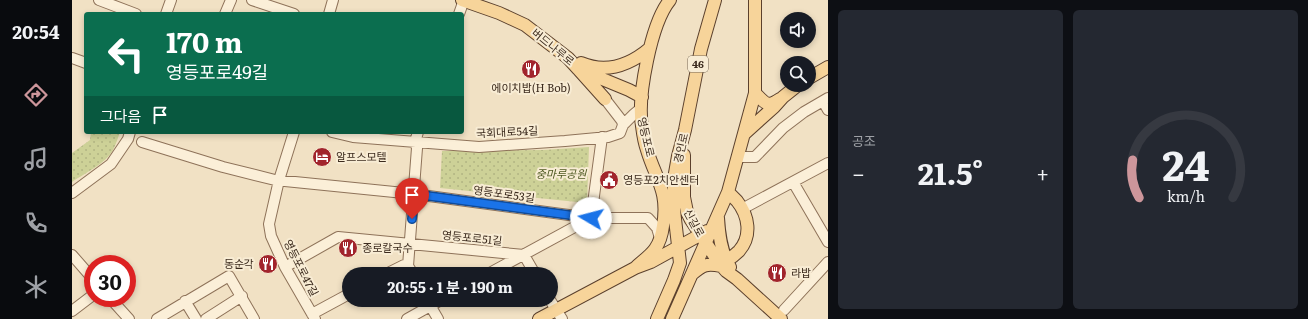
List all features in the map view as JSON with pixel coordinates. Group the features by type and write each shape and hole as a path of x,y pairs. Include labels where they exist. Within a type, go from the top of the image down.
{"main road":[{"name":"버드나루로","path":"463,0 499,13 525,25 568,58 578,69 618,85 641,103"},
{"name":"영등포로","path":"657,245 665,215 665,202 662,187 647,150 641,125 641,103 644,72 650,48 663,10 670,0"},
{"name":"경인로","path":"657,319 680,263 674,210 674,179 701,50 715,0"},
{"path":"672,319 691,275 703,239 715,223 728,192 738,157 755,93 758,3"},
{"path":"568,58 588,66 614,67 627,64 650,48"},
{"path":"816,74 828,67"},
{"path":"578,69 605,99"},
{"path":"605,99 605,91 609,87 618,85"},
{"path":"755,93 768,104 772,104 789,92"},
{"path":"744,134 782,98"},
{"name":"신길로","path":"685,130 684,205 687,212 703,239 737,279 782,314"},
{"path":"691,275 701,266 707,264 724,263 739,251 746,239 748,227 742,209 728,192"},
{"path":"635,268 657,245 663,241 669,230 674,210"},
{"name":"신길로","path":"715,223 724,263"},
{"path":"539,319 635,268 703,239"}],"street":[{"path":"167,12 171,0"},
{"path":"227,12 231,0"},
{"path":"252,0 276,11"},
{"path":"330,12 334,0"},
{"path":"460,12 463,0"},
{"path":"103,1 131,12"},
{"path":"72,58 84,62"},
{"path":"605,99 623,125 634,114 641,103"},
{"path":"738,157 755,157 784,128 804,112 825,99 828,110"},
{"name":"국회대로54길","path":"354,135 479,147 602,137 620,133 623,125"},
{"path":"72,193 111,164 128,139 129,134"},
{"path":"279,180 293,134"},
{"path":"410,267 410,244 417,148 415,142 417,134"},
{"path":"501,267 591,218 602,137"},
{"name":"영등포로53길","path":"142,142 223,167 279,180 414,194 591,218 648,218"},
{"path":"742,209 828,163"},
{"name":"영등포로47길","path":"279,180 269,224 271,236 285,268 313,316"},
{"path":"793,182 828,242"},
{"path":"657,245 660,237 657,228 648,218 658,212 665,202"},
{"name":"영등포로51길","path":"285,268 338,236 524,254"},
{"path":"524,254 531,267"},
{"path":"72,255 84,269"},
{"path":"782,314 828,262"},
{"path":"156,319 229,276 242,296 253,319"},
{"path":"206,319 242,296"},
{"path":"313,316 342,298"},
{"path":"185,301 196,319"},
{"path":"72,311 84,302"},
{"path":"116,307 123,317"},
{"path":"407,319 424,307"},
{"path":"431,307 438,319"}],"green space":[{"path":"91,134 119,134 113,150 105,160 72,182 72,153 90,140"},
{"name":"중마루공원","path":"589,147 587,203 440,188 442,151 543,150"}],"place":[{"name":"에이치밥(H Bob)","path":"531,69"},
{"name":"알프스모텔","path":"322,157"},
{"name":"영등포2치안센터","path":"609,180"},
{"name":"종로칼국수","path":"348,248"},
{"name":"동순각","path":"268,264"},
{"name":"라밥","path":"777,273"}],"route":[{"path":"412,219 414,194 591,218"}]}
